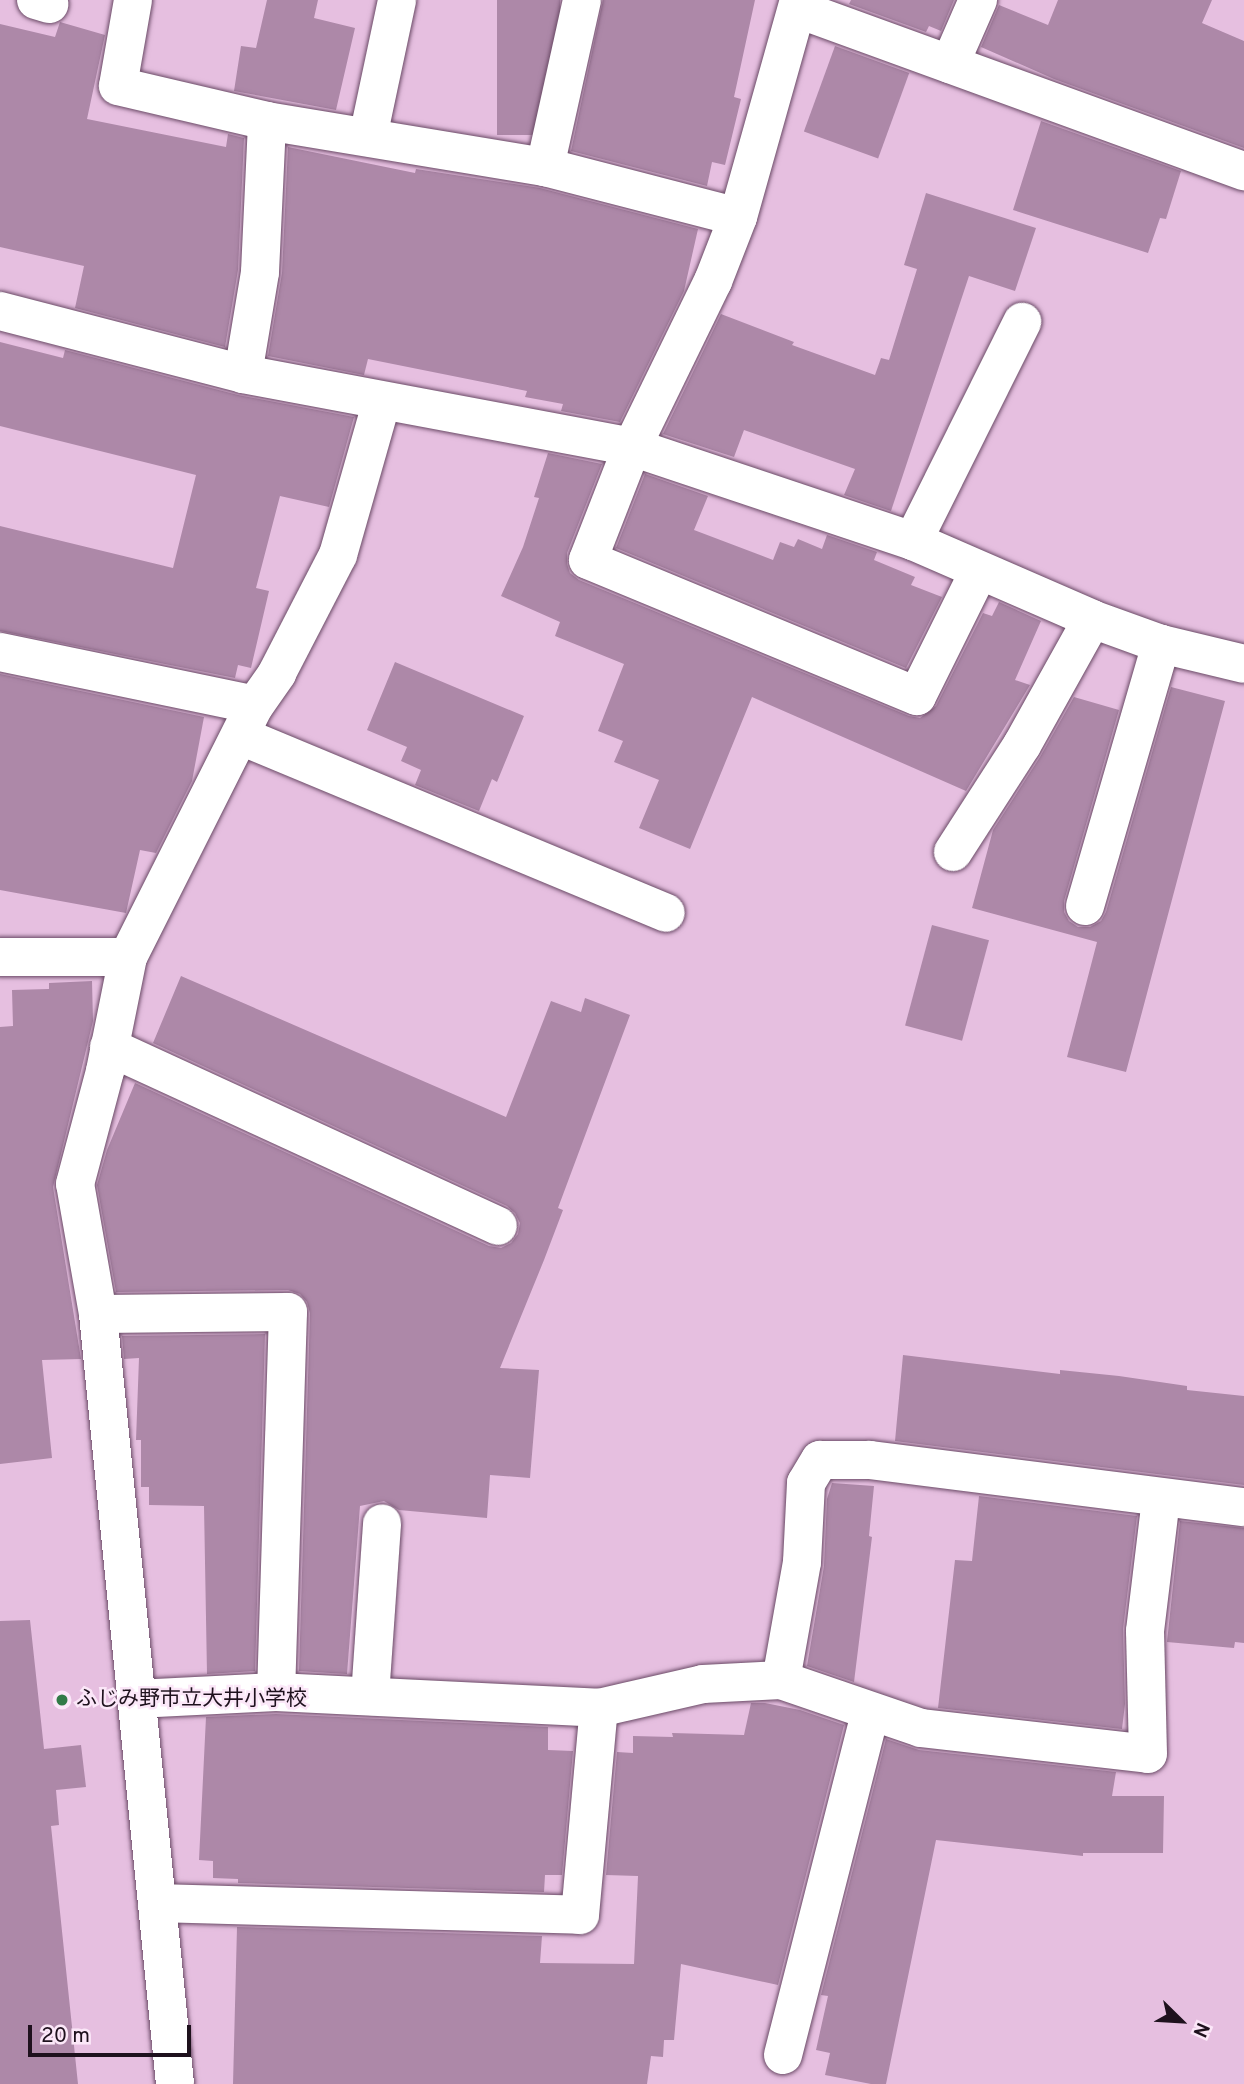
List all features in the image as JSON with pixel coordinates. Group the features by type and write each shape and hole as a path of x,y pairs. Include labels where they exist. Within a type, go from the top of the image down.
{"street":[{"path":"133,0 118,86 267,121 545,167 738,217"},
{"path":"368,137 397,0"},
{"path":"545,167 582,0"},
{"path":"950,64 978,0"},
{"path":"979,571 917,696 587,560 632,447 713,281 738,217 799,5 950,64 1244,171"},
{"path":"243,373 260,272 267,121"},
{"path":"0,311 243,373 632,447 913,541 1092,619 1161,644 1244,664"},
{"path":"913,541 1022,322"},
{"path":"175,2084 98,1314 75,1184 128,957 248,721 277,673 338,555 382,401"},
{"path":"953,852 1022,745 1092,619"},
{"path":"1085,906 1161,644"},
{"path":"0,652 248,721 666,913"},
{"path":"0,957 128,957"},
{"path":"109,1047 498,1226"},
{"path":"98,1314 288,1312 276,1692"},
{"path":"781,1680 802,1562 806,1483 820,1460 870,1460 1244,1507"},
{"path":"136,1699 276,1692 599,1708 703,1684 781,1680 870,1713 921,1728 1148,1754 1145,1631 1161,1498"},
{"path":"370,1696 382,1523"},
{"path":"157,1903 579,1915 599,1708"},
{"path":"783,2055 870,1713"}],"building":[{"path":"267,0 318,0 314,18 355,28 336,110 234,91 241,46 256,48"},
{"path":"497,0 560,0 560,135 497,135"},
{"path":"603,0 755,0 734,97 741,99 725,165 712,162 707,186 571,151"},
{"path":"851,0 954,0 941,31 929,26 926,32 849,4"},
{"path":"1058,0 1212,0 1202,23 1244,41 1244,148 1054,79 981,47 999,5 1048,25"},
{"path":"60,22 105,35 87,119 226,147 228,134 244,138 238,270 225,347 75,308 84,266 0,247 0,24 55,37"},
{"path":"835,46 909,73 878,159 804,132"},
{"path":"1041,121 1181,171 1166,219 1160,218 1148,253 1013,210"},
{"path":"288,147 415,173 416,169 540,188 698,229 684,291 620,422 561,411 563,404 525,397 527,391 368,359 364,375 268,356 282,273"},
{"path":"926,193 1036,228 1015,291 969,276 891,511 844,495 855,469 744,430 734,457 663,434 721,314 794,342 792,345 875,375 881,358 889,360 917,269 904,265"},
{"path":"0,342 63,358 65,350 238,395 354,417 329,507 280,496 256,588 269,591 251,668 238,665 235,678 0,631 0,526 173,568 196,475 0,426"},
{"path":"548,453 602,464 567,553 570,573 579,580 909,716 920,718 936,706 983,613 992,616 999,602 1041,621 1015,680 1030,685 966,791 752,697 690,849 639,828 659,780 614,762 623,741 598,731 624,664 555,636 560,622 501,596 523,547 539,498 534,497"},
{"path":"645,474 708,496 694,530 773,560 780,542 794,547 798,539 822,549 827,535 877,552 874,560 915,577 911,585 942,597 906,668 616,548"},
{"path":"395,662 524,716 497,782 492,779 479,811 415,785 421,770 401,761 407,747 367,730"},
{"path":"0,674 204,717 192,781 156,853 140,850 126,913 0,890"},
{"path":"1171,687 1225,701 1126,1072 1067,1057 1097,942 972,908 993,830 1040,757 1074,697 1119,710 1064,901 1064,912 1069,921 1078,927 1090,927 1101,921 1106,912"},
{"path":"932,925 989,940 962,1041 905,1025"},
{"path":"181,976 506,1117 551,1001 581,1012 585,998 630,1015 558,1208 563,1210 500,1368 539,1370 530,1478 490,1475 487,1518 399,1510 384,1501 360,1506 347,1674 299,1671 310,1313 307,1302 300,1294 288,1290 116,1292 97,1185 107,1150 135,1083 489,1246 501,1248 511,1243 518,1234 520,1223 515,1213 507,1206 153,1043"},
{"path":"92,981 93,1021 53,1187 81,1359 42,1360 52,1458 0,1464 0,1027 13,1026 12,990 49,989 49,983"},
{"path":"265,1334 255,1671 207,1674 204,1506 149,1505 149,1487 141,1487 141,1440 136,1440 139,1358 124,1359 122,1336"},
{"path":"903,1355 1060,1374 1060,1370 1119,1376 1187,1386 1187,1390 1244,1396 1244,1485 895,1441"},
{"path":"832,1483 874,1486 869,1536 872,1537 854,1682 807,1666 824,1566 827,1499"},
{"path":"979,1496 1137,1516 1123,1629 1125,1704 1122,1729 938,1708 955,1560 972,1561"},
{"path":"1180,1521 1244,1528 1244,1643 1235,1642 1234,1648 1167,1642"},
{"path":"30,1620 44,1749 81,1745 86,1787 56,1790 59,1825 51,1826 78,2084 0,2084 0,1621"},
{"path":"751,1703 800,1710 844,1725 778,1985 681,1964 674,2040 664,2040 663,2057 651,2056 647,2084 233,2084 237,1927 542,1936 540,1963 634,1964 638,1876 606,1875 617,1752 633,1753 633,1736 673,1737 672,1733 744,1735"},
{"path":"276,1714 548,1727 548,1750 573,1751 562,1875 545,1875 544,1892 238,1883 238,1879 213,1878 213,1861 199,1860 206,1717"},
{"path":"886,1739 919,1750 1116,1772 1112,1796 1164,1796 1163,1853 1083,1853 1083,1856 936,1840 886,2084 871,2084 825,2075 830,2053 816,2050 828,1996 821,1995"}],"place":[{"name":"ふじみ野市立大井小学校","path":"62,1700"}]}
